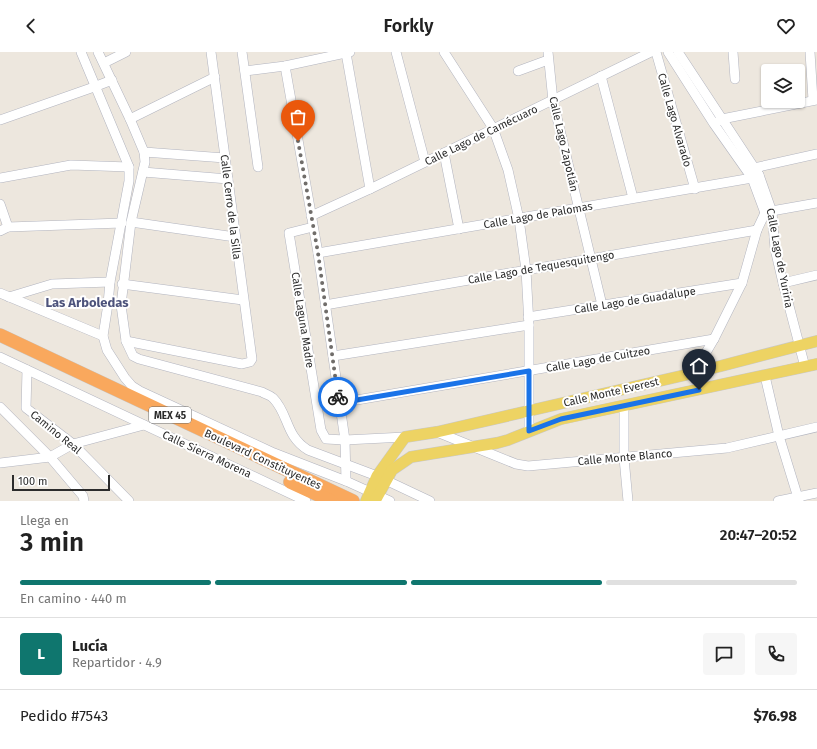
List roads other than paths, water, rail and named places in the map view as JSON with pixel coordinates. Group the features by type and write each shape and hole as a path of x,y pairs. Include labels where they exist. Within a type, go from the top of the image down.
{"highway":[{"name":"Boulevard Constituyentes","path":"0,335 335,498"},
{"name":"Boulevard Constituyentes","path":"0,343 335,498 353,501"}],"main road":[{"name":"Calle Monte Everest","path":"372,497 405,437 437,432 694,373 817,341"},
{"name":"Calle Monte Everest","path":"382,478 411,457 508,440 561,419 817,364"}],"street":[{"path":"81,52 94,87 129,168 121,305 126,341 133,356 139,359 262,392 271,397 278,404 294,437 299,444 308,450 382,478 430,501"},
{"path":"98,52 130,119 144,152 145,162 144,172 126,223 110,282 103,336 107,350 125,378 132,386 140,391 274,453 346,481 372,497 390,501"},
{"path":"104,63 126,52"},
{"name":"Calle Cerro de la Silla","path":"126,341 242,364 250,362 252,355 243,300 211,52"},
{"path":"242,52 258,167"},
{"path":"245,71 285,66 313,56 348,52 370,189"},
{"path":"396,52 425,162"},
{"path":"444,52 493,128 508,170 519,219 526,270 529,431"},
{"name":"Calle Lago de Camécuaro","path":"311,216 370,189 493,128 553,101 651,52"},
{"name":"Calle Lago Alvarado","path":"656,52 695,189"},
{"name":"Calle Lago de Yuriria","path":"668,52 755,174 768,212 782,283 805,367"},
{"name":"Calle Lago de Yuriria","path":"678,52 718,121"},
{"path":"733,52 735,79"},
{"path":"718,121 815,100 810,52"},
{"path":"518,71 550,54"},
{"name":"Calle Lago Zapotlán","path":"550,54 553,101 602,305"},
{"path":"285,66 318,253 345,440 346,481"},
{"path":"601,76 633,198"},
{"path":"130,119 215,77"},
{"path":"0,120 112,80"},
{"path":"144,152 225,158"},
{"path":"444,153 459,229"},
{"name":"Calle Lago de Palomas","path":"318,253 633,198 695,189 755,174 817,154"},
{"path":"0,178 71,165 129,168"},
{"path":"144,172 228,178"},
{"path":"699,390 694,373 714,339 742,283 758,230 768,212 817,203"},
{"path":"0,204 4,229 126,223 235,238"},
{"name":"Calle Laguna Madre","path":"313,227 289,233 321,430"},
{"name":"Calle Lago de Tequesquitengo","path":"325,305 758,230"},
{"path":"782,283 817,274"},
{"path":"4,295 52,284 110,282"},
{"name":"Calle Lago de Guadalupe","path":"333,356 528,321 602,305 742,283"},
{"path":"122,284 243,300"},
{"path":"4,295 103,336"},
{"path":"108,304 121,305"},
{"name":"Calle Lago de Cuitzeo","path":"339,403 714,339"},
{"name":"Calle Sierra Morena","path":"0,357 306,501"},
{"name":"Camino Real","path":"27,370 26,408 73,444 129,501"},
{"path":"765,376 779,436 799,499"},
{"path":"624,405 624,458 628,501"},
{"path":"0,407 50,457 83,496 84,501"},
{"path":"120,413 125,430"},
{"path":"0,463 50,457 73,444 144,425"},
{"name":"Calle Monte Blanco","path":"437,432 516,464 528,466 727,448 817,428"},
{"name":"Calle Monte Everest","path":"321,430 326,439 345,440 405,437"},
{"path":"778,501 799,499 817,492"}],"district":[{"name":"Las Arboledas","path":"87,302"}]}
